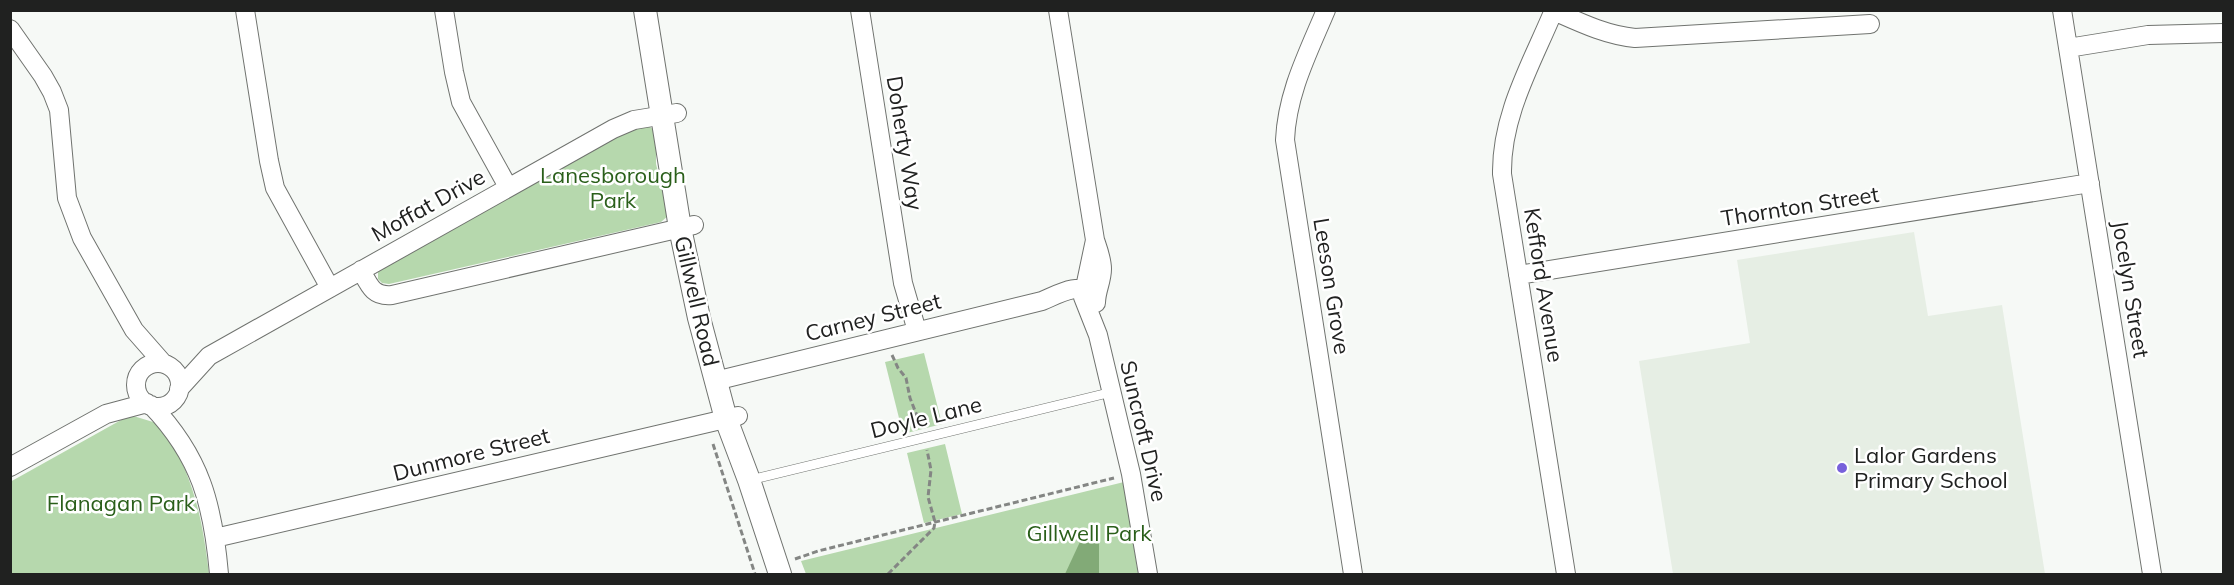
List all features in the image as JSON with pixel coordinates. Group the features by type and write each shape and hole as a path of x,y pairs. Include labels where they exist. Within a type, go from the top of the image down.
{"street":[{"path":"245,10 275,188 330,288"},
{"path":"444,10 461,102 508,187"},
{"name":"Gillwell Road","path":"645,10 669,114 687,227 722,379 749,480 778,570"},
{"name":"Gillwell Road","path":"660,10 669,114"},
{"name":"Doherty Way","path":"860,10 903,283 902,302 911,332"},
{"path":"1058,10 1095,240 1088,292"},
{"name":"Leeson Grove","path":"1326,10 1293,88 1288,106 1285,140 1353,574"},
{"name":"Jocelyn Street","path":"2062,10 2152,574"},
{"path":"1554,11 1601,31 1619,37 1635,38 1870,24"},
{"name":"Kefford Avenue","path":"1554,11 1511,111 1504,138 1502,174 1566,574"},
{"path":"10,29 33,60 52,92 59,110 64,179 73,218 82,238 134,330 178,375 178,417 184,445"},
{"path":"2068,48 2148,35 2223,33"},
{"name":"Moffat Drive","path":"166,364 209,356 613,129 634,120 669,114"},
{"name":"Thornton Street","path":"1518,275 2090,183"},
{"path":"361,270 374,292 384,296 392,295 687,227"},
{"name":"Carney Street","path":"722,379 1042,301 1064,291 1088,292"},
{"name":"Suncroft Drive","path":"1088,292 1131,474 1148,574"},
{"path":"134,330 138,394 184,445 198,472 208,502 219,574"},
{"name":"Moffat Drive","path":"178,392 209,356"},
{"path":"10,467 106,414 128,393 146,366 166,364"},
{"path":"106,414 149,404 163,406 169,404 178,392"},
{"name":"Dunmore Street","path":"215,538 732,417"}],"lane":[{"name":"Doyle Lane","path":"749,480 1112,392"}],"path":[{"path":"778,570 818,551 1131,474"},
{"path":"888,574 934,528 935,522"}],"shaded area":[{"name":"Lalor Gardens Primary School","path":"1914,232 1928,316 2002,305 2045,574 1673,574 1639,361 1750,343 1737,260"},
{"path":"1085,531 1099,536 1099,574 1065,574"}],"green space":[{"name":"Lanesborough Park","path":"641,125 656,131 656,164 669,215 661,222 389,284 382,283 378,279 378,270 625,130"},
{"path":"924,353 942,424 903,434 885,362"},
{"name":"Flanagan Park","path":"130,415 163,425 182,462 195,497 209,574 11,574 10,482"},
{"path":"945,444 962,514 924,523 907,453"},
{"name":"Gillwell Park","path":"1124,482 1138,574 806,574 801,561"}],"place":[{"name":"Lalor Gardens Primary School","path":"1842,468"}]}
